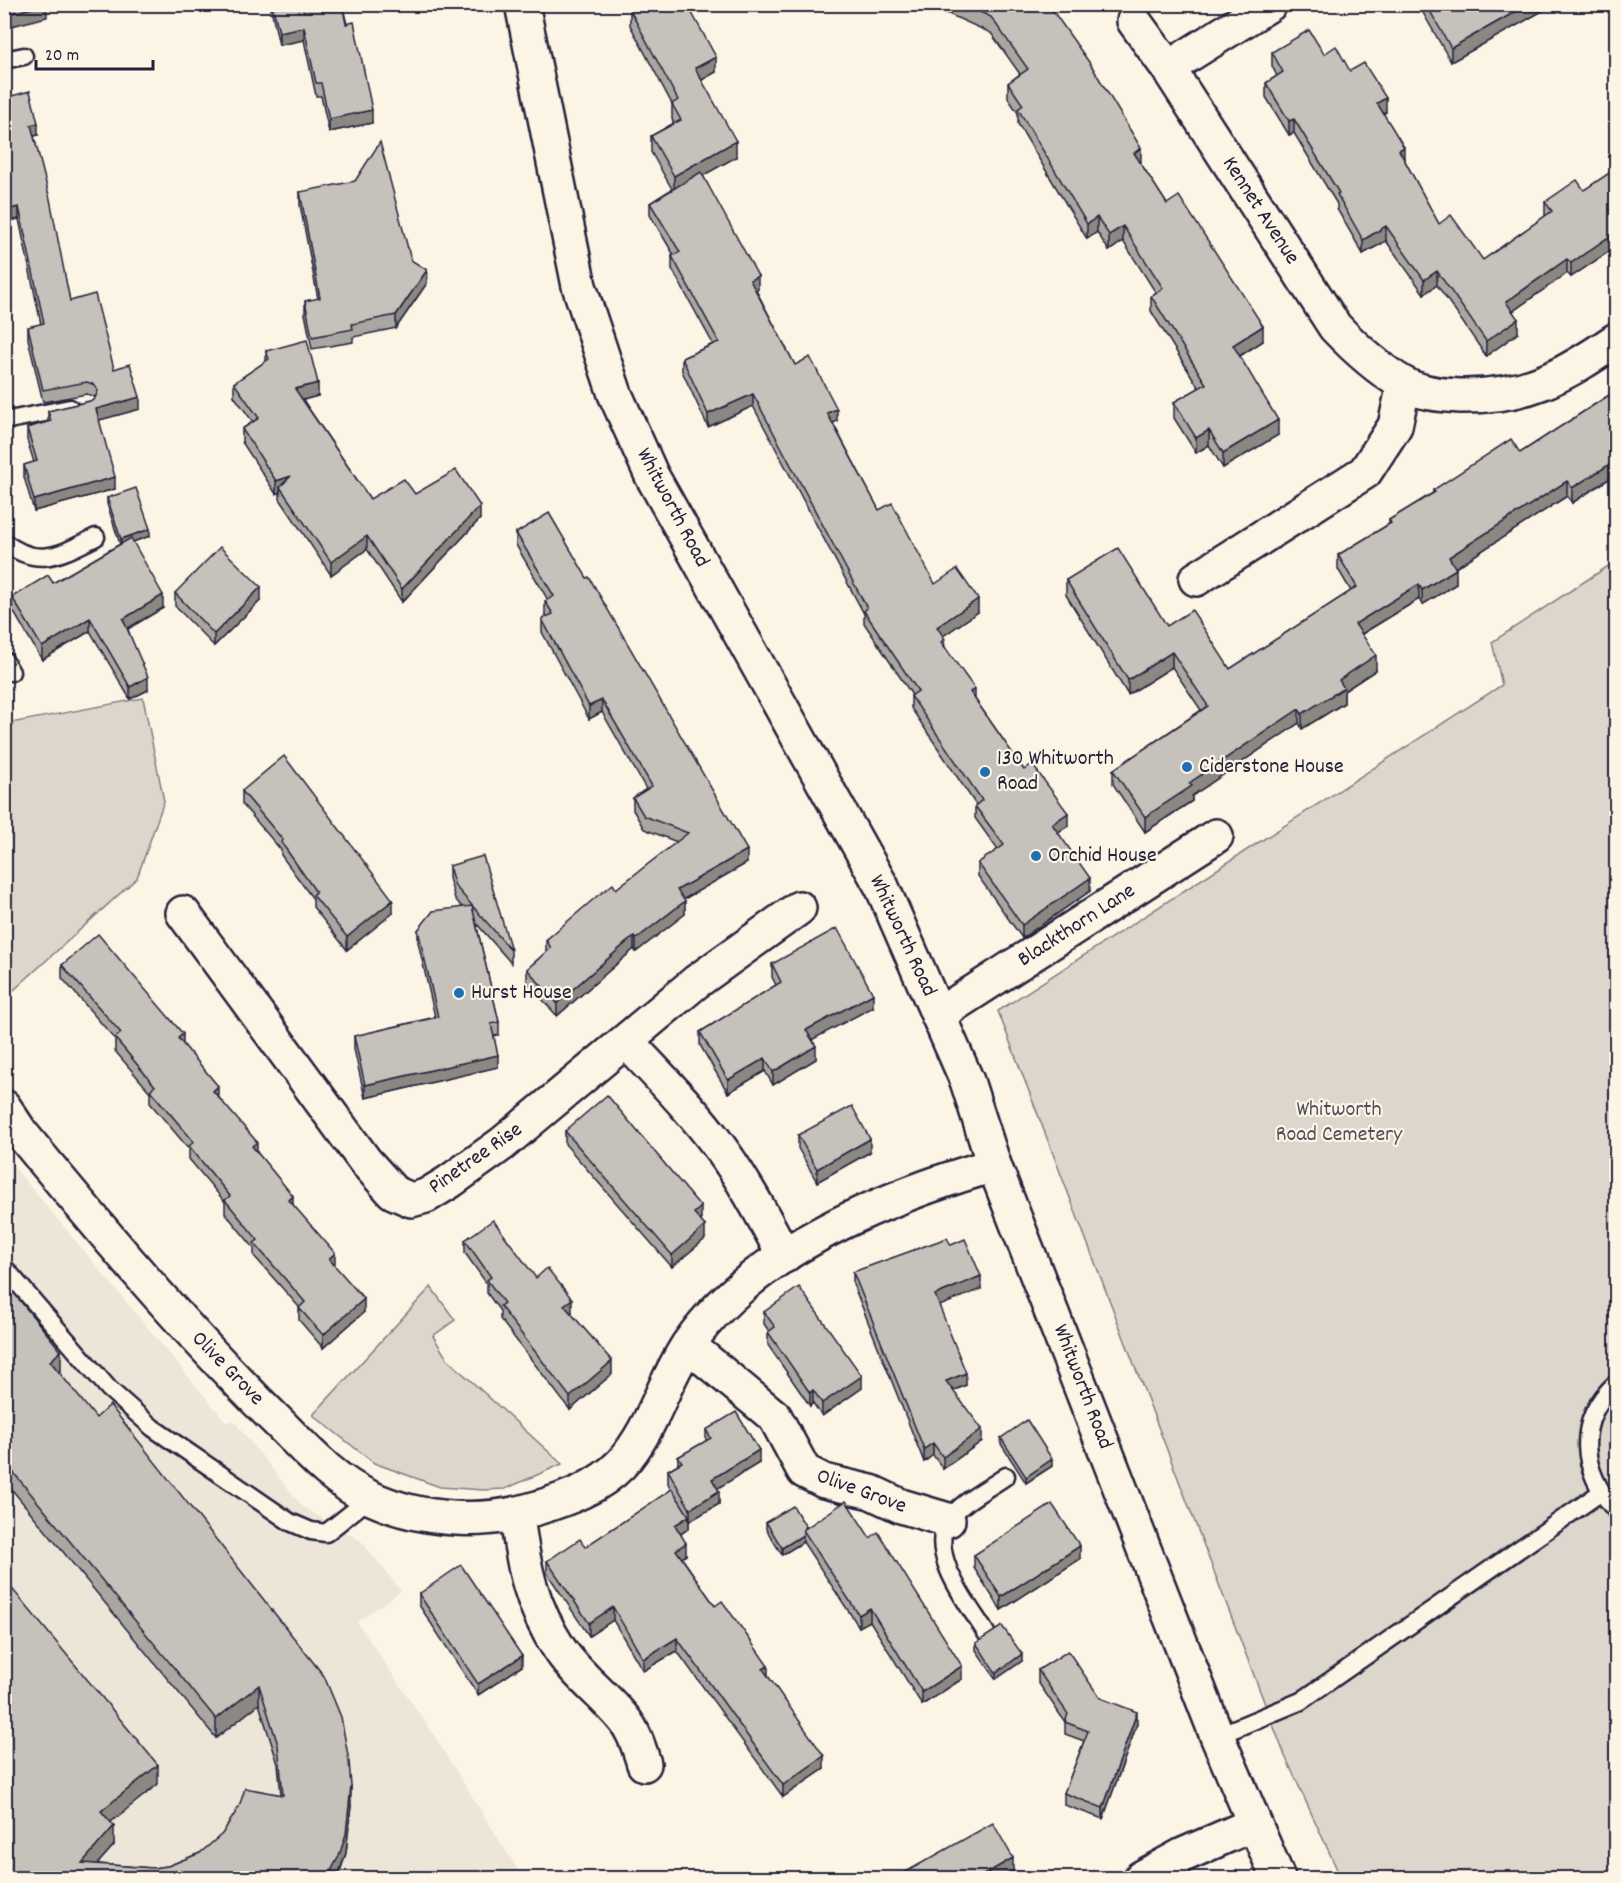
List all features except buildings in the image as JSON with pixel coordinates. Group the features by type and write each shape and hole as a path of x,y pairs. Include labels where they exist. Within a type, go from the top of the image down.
{"street":[{"name":"Whitworth Road","path":"522,4 579,286 600,355 618,400 652,476 882,887 968,1081 994,1165 1217,1736 1278,1878"},
{"path":"1168,68 1270,4"},
{"name":"Kennet Avenue","path":"1134,21 1168,68 1335,327 1356,349 1404,384 1438,395 1480,396 1525,390 1550,380 1617,340"},
{"path":"1196,579 1365,472 1395,426 1404,384"},
{"name":"Blackthorn Lane","path":"939,1015 1216,836"},
{"name":"Pinetree Rise","path":"183,914 365,1161 393,1192 411,1200 426,1196 484,1157 627,1042 696,982 799,908"},
{"path":"627,1042 696,1117 721,1149 756,1203 784,1256"},
{"name":"Olive Grove","path":"4,1107 21,1134 72,1195 232,1376 341,1482 370,1498 439,1518 517,1515 571,1497 596,1484 620,1465 654,1415 688,1345 708,1319 738,1290 784,1256 858,1216 941,1180 994,1165"},
{"name":"Olive Grove","path":"688,1345 775,1418 804,1471 824,1481 871,1492 901,1506 948,1520"},
{"path":"517,1515 529,1589 545,1622 561,1651 624,1719 637,1741 644,1764"},
{"path":"1141,1878 1183,1855 1254,1824"}],"lane":[{"path":"4,60 24,56"},
{"path":"4,421 88,404"},
{"path":"4,542 19,554 44,558 96,537"},
{"path":"4,1267 109,1389 136,1413 227,1481 290,1522 311,1531 326,1533 370,1498"},
{"path":"1617,1383 1605,1393 1592,1416 1586,1442 1589,1468 1600,1493 1617,1511"},
{"path":"986,1633 950,1575 942,1545 948,1520 966,1504 1006,1476"},
{"path":"1217,1736 1300,1701 1600,1493"}],"shaded area":[{"path":"4,1155 227,1423 233,1420 303,1507 361,1541 401,1591 357,1622 433,1734 523,1878 5,1878"}],"green space":[{"name":"Whitworth Road Cemetery","path":"1616,561 1616,1878 1341,1878 1285,1756 998,1011 1502,685 1492,642"},
{"path":"143,698 164,801 137,878 5,998 5,724"},
{"path":"431,1287 455,1320 433,1336 447,1359 562,1464 505,1489 440,1487 374,1463 313,1415"}],"place":[{"name":"Ciderstone House","path":"1187,767"},
{"name":"130 Whitworth Road","path":"985,772"},
{"name":"Orchid House","path":"1036,856"},
{"name":"Hurst House","path":"459,993"}]}
